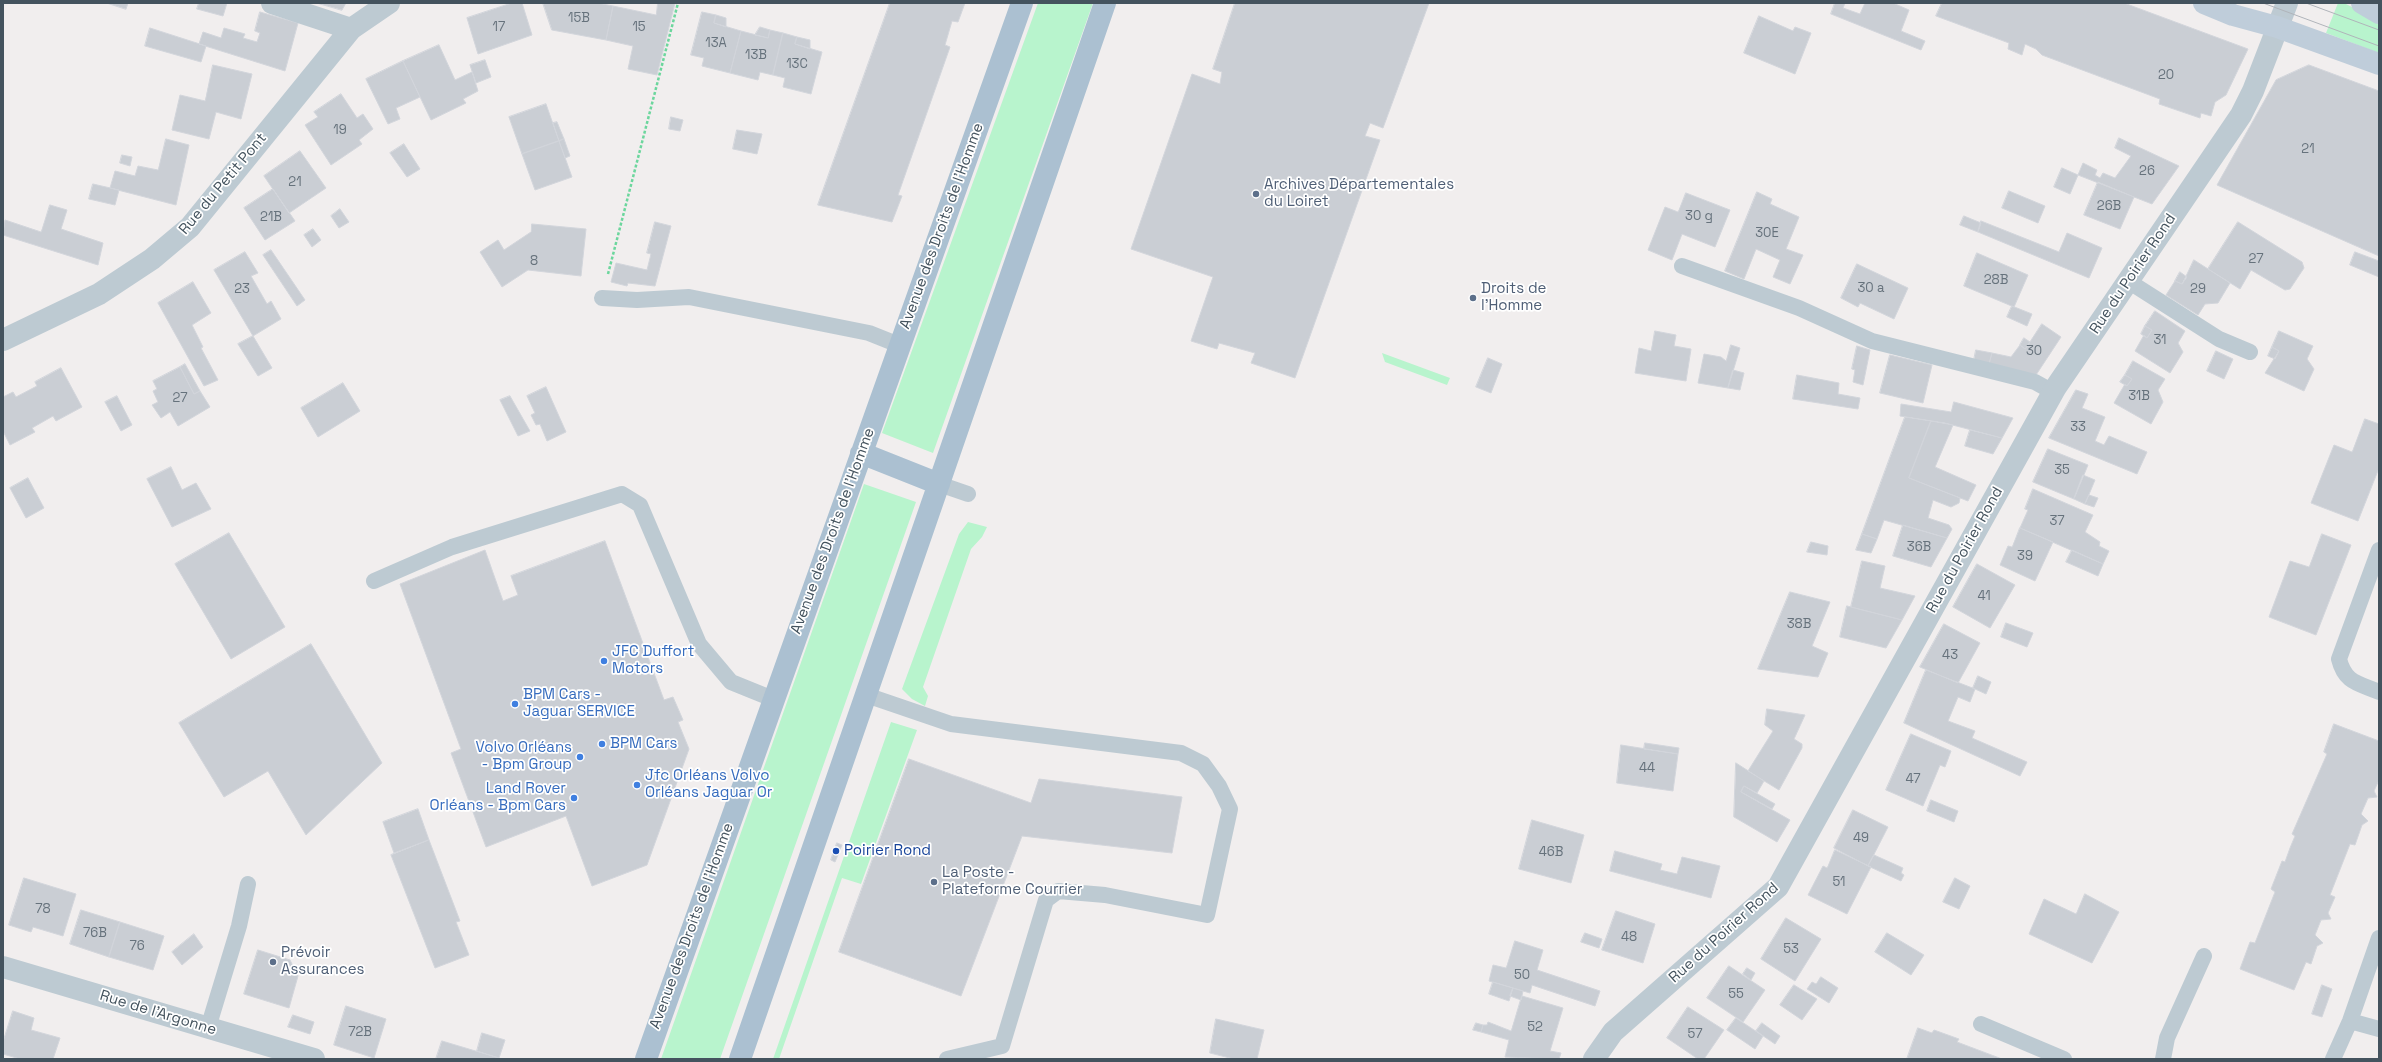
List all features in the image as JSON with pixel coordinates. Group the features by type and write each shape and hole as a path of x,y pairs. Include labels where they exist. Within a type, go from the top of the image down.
{"main road":[{"name":"Avenue des Droits de l'Homme","path":"646,1059 860,453 1022,3"},
{"path":"740,1059 1105,3"},
{"path":"2204,3 2233,15 2277,27 2379,64"},
{"path":"2362,3 2379,13"},
{"path":"860,453 939,484"}],"street":[{"path":"272,3 351,29"},
{"name":"Rue du Petit Pont","path":"3,340 99,294 152,259 190,227 351,29 389,3"},
{"name":"Rue du Poirier Rond","path":"1594,1059 1613,1032 1778,887 2053,392 2241,115 2253,91 2287,3"},
{"name":"Rue de l'Argonne","path":"3,967 314,1059"}],"lane":[{"path":"1682,266 1799,308 1872,341 2035,382 2053,392"},
{"path":"2128,281 2219,339 2250,352"},
{"path":"602,298 637,300 690,298 869,333 899,345"},
{"path":"939,484 968,494"},
{"path":"374,581 452,547 622,494 640,505 699,644 731,682 773,699"},
{"path":"2379,550 2339,659 2342,670 2348,679 2379,692"},
{"path":"866,695 951,724 1181,753 1202,764 1219,786 1230,809 1207,915 1105,896 1058,891 1046,900 1002,1046 947,1059"},
{"path":"208,1028 239,926 248,884"},
{"path":"2333,1059 2350,1021 2379,938"},
{"path":"2163,1059 2167,1038 2204,956"},
{"path":"2350,1021 2379,1029"},
{"path":"1981,1024 2064,1059"}],"path":[{"path":"602,298 678,3"}],"green space":[{"path":"1038,3 1093,3 933,453 882,433"},
{"path":"2338,3 2344,3 2379,21 2379,53 2326,33"},
{"path":"1382,353 1450,378 1447,385 1385,362"},
{"path":"864,484 916,502 720,1059 661,1059"},
{"path":"968,522 987,527 982,537 971,549 923,687 928,696 925,706 912,699 902,689 959,534"},
{"path":"891,722 917,730 861,884 842,878 779,1059 773,1059"}],"building":[{"path":"107,3 128,3 126,9"},
{"path":"199,3 227,3 223,16 197,9"},
{"path":"317,3 346,3 342,10"},
{"path":"512,3 522,3 532,35 478,54 467,18"},
{"path":"543,3 597,3 613,6 606,40 552,30"},
{"path":"658,3 675,3 657,75 628,69 633,46 606,40 613,6 656,15"},
{"path":"890,3 965,3 958,22 952,21 945,45 950,47 898,195 902,196 892,222 818,205"},
{"name":"Archives Départementales du Loiret","path":"1235,3 1429,3 1383,128 1370,123 1365,136 1380,140 1295,378 1251,363 1255,353 1219,343 1217,349 1191,341 1213,277 1131,249 1192,74 1220,84 1222,72 1213,69"},
{"path":"1835,3 1845,3 1843,8 1860,14 1865,3 1893,3 1909,10 1901,31 1925,41 1921,50 1831,14"},
{"path":"1942,3 2124,3 2248,49 2226,95 2215,102 2211,116 2201,113 2200,118 2159,104 2160,99 2042,55 2036,49 2025,44 2022,55 2008,49 2009,43 1936,16"},
{"path":"260,12 298,23 285,71 199,44 203,32 221,38 224,28 245,34 243,38 257,42 260,33 255,31"},
{"path":"702,12 716,15 714,23 741,31 730,73 702,66 704,58 691,55"},
{"path":"716,15 726,18 726,27 714,23"},
{"path":"1759,16 1793,31 1795,27 1811,33 1795,74 1744,53"},
{"path":"760,27 770,30 768,38 755,35"},
{"path":"150,28 206,46 201,62 145,46"},
{"path":"770,30 783,33 773,75 760,72 758,80 730,73 741,31 768,38"},
{"path":"783,33 797,37 795,44 822,52 811,94 783,87 785,78 773,75"},
{"path":"797,37 810,40 810,49 795,44"},
{"path":"439,45 455,80 472,72 478,91 463,99 466,103 431,120 403,61"},
{"path":"485,60 491,77 476,83 470,65"},
{"path":"403,61 420,97 396,108 400,119 388,124 366,79"},
{"path":"213,65 252,74 241,119 216,112 209,139 172,130 180,95 205,101"},
{"path":"2309,65 2379,91 2379,256 2217,185 2276,80"},
{"path":"341,94 357,118 363,114 373,129 359,140 362,144 331,165 305,125 318,117 314,112"},
{"path":"546,104 559,141 522,154 509,117"},
{"path":"671,117 683,120 680,131 669,129"},
{"path":"557,122 564,139 559,141 553,123"},
{"path":"737,130 762,134 757,154 733,149"},
{"path":"2119,138 2179,166 2152,204 2078,175 2083,163 2097,170 2095,175 2100,178 2103,173 2115,178 2131,156 2115,148"},
{"path":"166,139 189,145 176,205 110,188 115,171 135,176 138,166 158,170"},
{"path":"564,139 570,156 565,158 559,141"},
{"path":"559,141 572,177 535,190 522,154"},
{"path":"404,144 420,169 407,177 390,153"},
{"path":"300,151 326,188 289,213 264,176"},
{"path":"122,155 132,157 130,166 120,163"},
{"path":"2062,168 2078,175 2070,194 2054,187"},
{"path":"2098,182 2134,197 2120,229 2084,215"},
{"path":"93,184 119,190 115,205 89,199"},
{"path":"273,189 295,221 265,240 244,208"},
{"path":"2009,191 2045,206 2038,223 2002,208"},
{"path":"1757,192 1772,199 1770,204 1799,217 1786,249 1803,255 1790,284 1773,277 1780,260 1756,249 1744,279 1725,271"},
{"path":"1686,193 1730,210 1715,247 1682,234 1672,260 1648,250 1665,207 1678,212"},
{"path":"50,205 67,210 61,229 103,243 98,265 3,235 5,220 41,232"},
{"path":"340,209 349,222 339,228 331,216"},
{"path":"1964,216 1981,223 1978,232 1960,225"},
{"path":"1981,221 2059,252 2067,233 2102,248 2089,278 1978,232"},
{"path":"655,222 671,226 655,286 628,283 627,286 611,282 616,263 647,270 651,254 647,253"},
{"path":"2238,222 2302,262 2304,268 2290,289 2285,290 2251,270 2240,289 2208,269"},
{"path":"532,224 586,229 581,276 528,270 502,287 480,252 498,240 504,250 531,232"},
{"path":"313,229 321,240 312,247 304,235"},
{"path":"271,250 305,300 297,306 263,255"},
{"path":"245,252 258,273 251,276 267,304 271,301 281,319 253,336 214,270"},
{"path":"2355,252 2379,261 2379,277 2350,265"},
{"path":"1977,253 2028,275 2014,307 1964,286"},
{"path":"2194,260 2230,283 2218,303 2205,304 2198,315 2166,295 2175,281 2182,284"},
{"path":"1857,264 1908,288 1894,319 1860,303 1858,307 1841,298"},
{"path":"2180,272 2187,277 2182,284 2175,281"},
{"path":"193,282 211,313 192,325 203,347 201,348 218,380 204,386 158,303"},
{"path":"2012,306 2032,314 2027,326 2007,317"},
{"path":"2155,311 2185,331 2178,343 2183,352 2170,373 2135,351 2144,335 2147,338 2152,330 2145,326"},
{"path":"2042,324 2061,337 2036,375 1989,364 1992,353 2011,357 2020,345 2025,349"},
{"path":"2145,326 2152,330 2147,338 2141,334"},
{"path":"1655,331 1676,335 1674,346 1691,349 1686,381 1635,373 1639,348 1651,351"},
{"path":"2279,331 2313,346 2307,359 2314,369 2304,391 2265,373 2279,351 2272,347"},
{"path":"253,336 272,368 258,376 238,344"},
{"path":"2024,338 2030,342 2025,349 2020,345"},
{"path":"1731,345 1740,348 1728,388 1698,383 1704,354 1721,357 1726,361"},
{"path":"1857,346 1870,350 1863,385 1853,382 1855,370 1852,369"},
{"path":"2272,347 2279,351 2275,359 2268,356"},
{"path":"1976,350 1992,353 1989,364 1974,360"},
{"path":"2216,351 2233,359 2224,379 2207,371"},
{"path":"1890,355 1932,365 1923,403 1880,393"},
{"path":"1488,358 1502,364 1491,393 1476,387"},
{"path":"2133,361 2165,379 2158,390 2163,402 2151,424 2114,403 2125,384 2127,386 2132,379 2125,375"},
{"path":"185,364 200,391 194,394 180,367"},
{"path":"180,367 194,394 200,391 210,407 178,426 170,412 161,418 152,405 158,402 153,391 157,389 153,381"},
{"path":"61,368 82,407 56,421 53,416 32,428 35,432 10,445 3,431 3,397 13,392 16,397 37,386 35,382"},
{"path":"1733,370 1744,373 1740,390 1728,388"},
{"path":"1797,375 1839,383 1838,394 1860,398 1858,409 1793,399"},
{"path":"2125,375 2132,379 2127,386 2120,382"},
{"path":"343,383 360,411 318,437 301,408"},
{"path":"546,387 566,432 547,441 540,424 536,425 531,415 535,413 527,396"},
{"path":"2076,390 2088,394 2082,408 2105,417 2095,441 2104,445 2109,436 2147,452 2137,474 2049,438"},
{"path":"117,396 132,425 121,431 105,402"},
{"path":"510,396 530,431 518,436 500,400"},
{"path":"1954,402 2013,418 2002,438 1945,423 1900,416 1901,404 1951,412"},
{"path":"1905,417 1931,421 1909,478 1960,498 1959,503 1951,507 1933,500 1928,518 1949,525 1952,529 1947,538 1884,520 1877,539 1862,534"},
{"path":"2365,419 2379,424 2379,468 2358,521 2311,503 2334,445 2352,452"},
{"path":"1931,421 1953,425 1935,467 1976,485 1968,501 1909,478"},
{"path":"1970,430 2002,438 1993,454 1965,446"},
{"path":"2048,449 2088,465 2074,499 2033,482"},
{"path":"171,467 182,490 196,483 211,509 172,527 147,479"},
{"path":"2083,475 2095,480 2085,504 2074,499"},
{"path":"28,478 44,508 26,518 10,488"},
{"path":"2033,489 2093,515 2085,532 2100,542 2099,546 2109,551 2103,564 2020,528 2028,510 2025,509"},
{"path":"2089,495 2098,498 2094,507 2085,504"},
{"path":"1903,525 1947,538 1931,567 1893,556"},
{"path":"2020,528 2053,542 2035,581 2000,565 2008,546 2012,547"},
{"path":"229,533 285,627 231,659 175,564"},
{"path":"1862,534 1877,539 1871,553 1856,550"},
{"path":"2322,534 2351,545 2316,635 2269,617 2290,561 2309,567"},
{"path":"605,541 664,700 673,697 683,720 678,722 689,749 647,865 592,886 566,816 486,847 451,753 461,749 400,584 485,550 503,601 518,595 511,576"},
{"path":"1811,542 1828,546 1827,555 1807,552"},
{"path":"2072,550 2103,564 2098,576 2066,562"},
{"path":"1862,561 1885,566 1880,588 1915,596 1902,620 1851,607"},
{"path":"1977,564 2015,585 1990,628 1953,607"},
{"path":"1790,592 1830,602 1812,646 1828,653 1818,677 1758,669"},
{"path":"1847,606 1902,620 1886,648 1840,637"},
{"path":"2006,623 2033,633 2027,647 2001,637"},
{"path":"1944,624 1980,643 1958,683 1920,667"},
{"path":"311,644 382,763 306,835 268,771 224,797 179,723"},
{"path":"1926,670 1975,689 1970,702 1958,697 1948,721 1975,731 1972,738 2027,762 2020,776 1904,723"},
{"path":"1978,676 1991,682 1986,694 1973,688"},
{"path":"1767,709 1805,715 1794,739 1802,744 1802,748 1779,790 1748,771 1773,731 1765,725"},
{"path":"2334,724 2379,741 2379,780 2374,791 2377,797 2368,798 2361,814 2368,821 2362,825 2355,845 2350,844 2330,895 2335,897 2328,913 2331,919 2321,920 2315,935 2323,943 2317,946 2311,964 2306,962 2294,990 2240,969 2250,942 2255,943 2275,892 2271,889 2282,861 2285,862 2295,836 2292,834 2327,754 2324,752"},
{"path":"1911,734 1951,751 1945,767 1940,765 1923,806 1886,790"},
{"path":"1645,743 1679,748 1678,754 1644,749"},
{"path":"1621,745 1678,754 1673,791 1617,783"},
{"path":"909,759 1031,803 1039,779 1182,797 1172,853 1022,836 961,996 839,952"},
{"path":"1736,763 1764,781 1757,793 1744,786 1741,792 1790,820 1777,842 1734,817"},
{"path":"1744,786 1775,804 1772,809 1741,792"},
{"path":"1931,800 1958,811 1954,822 1927,811"},
{"path":"418,809 429,840 394,853 383,822"},
{"path":"1853,810 1888,827 1868,866 1834,848"},
{"path":"1532,820 1584,835 1571,883 1519,869"},
{"path":"429,840 460,921 456,922 469,955 435,968 391,855"},
{"path":"837,843 842,845 835,862 831,860"},
{"path":"1835,850 1871,867 1847,914 1808,895 1823,866 1827,868"},
{"path":"1615,851 1662,864 1660,870 1677,874 1682,857 1720,866 1711,898 1610,871"},
{"path":"1874,855 1903,868 1901,873 1904,875 1901,881 1868,866"},
{"path":"24,878 76,894 63,936 33,927 31,932 9,925"},
{"path":"1955,878 1970,886 1959,909 1943,902"},
{"path":"2085,894 2119,912 2092,963 2029,934 2044,899 2076,914"},
{"path":"81,910 120,922 109,957 70,944"},
{"path":"1616,911 1655,924 1643,963 1602,950"},
{"path":"1786,918 1821,939 1795,981 1761,959"},
{"path":"120,922 164,936 153,970 109,957"},
{"path":"1585,933 1602,939 1599,948 1581,942"},
{"path":"1887,933 1924,955 1911,975 1875,952"},
{"path":"194,934 203,947 182,965 172,952"},
{"path":"1515,941 1543,950 1537,970 1600,991 1595,1006 1532,985 1530,993 1489,981 1493,965 1506,968"},
{"path":"258,950 290,960 298,976 289,1008 244,994"},
{"path":"1729,966 1765,990 1743,1022 1707,998"},
{"path":"1747,968 1755,973 1751,980 1743,974"},
{"path":"1821,977 1838,988 1829,1003 1807,989 1812,982 1816,984"},
{"path":"1493,982 1513,988 1509,1001 1489,994"},
{"path":"1794,985 1817,999 1802,1020 1780,1005"},
{"path":"2322,985 2332,989 2322,1017 2312,1014"},
{"path":"1513,988 1523,991 1521,1000 1510,996"},
{"path":"1522,996 1563,1008 1550,1051 1561,1053 1559,1059 1505,1057 1509,1040 1481,1032 1483,1025 1487,1025 1488,1022 1511,1031"},
{"path":"346,1006 386,1019 374,1058 334,1045"},
{"path":"1688,1007 1724,1030 1704,1059 1698,1059 1667,1038"},
{"path":"13,1011 34,1018 31,1030 60,1038 53,1059 20,1059 3,1054 3,1042"},
{"path":"293,1015 314,1022 310,1034 288,1027"},
{"path":"1736,1018 1763,1036 1755,1049 1727,1030"},
{"path":"1216,1019 1264,1030 1257,1059 1234,1059 1210,1053"},
{"path":"1476,1023 1483,1025 1481,1032 1473,1030"},
{"path":"1762,1023 1780,1036 1775,1044 1756,1031"},
{"path":"1918,1028 1932,1033 1934,1030 1959,1039 1957,1042 2002,1059 1907,1059"},
{"path":"482,1033 505,1040 499,1058 477,1051"},
{"path":"442,1041 499,1058 499,1059 436,1059"}],"tram line":[{"path":"2263,3 2379,46"},
{"path":"2306,3 2379,30"}],"place":[{"name":"Archives Départementales du Loiret","path":"1256,194"},
{"name":"Droits de l'Homme","path":"1473,298"},
{"name":"JFC Duffort Motors","path":"604,661"},
{"name":"BPM Cars - Jaguar SERVICE","path":"515,704"},
{"name":"BPM Cars","path":"602,744"},
{"name":"Volvo Orléans - Bpm Group","path":"580,757"},
{"name":"Jfc Orléans Volvo Orléans Jaguar Or","path":"637,785"},
{"name":"Land Rover Orléans - Bpm Cars","path":"574,798"},
{"name":"Poirier Rond","path":"836,851"},
{"name":"La Poste - Plateforme Courrier","path":"934,882"},
{"name":"Prévoir Assurances","path":"273,962"}]}
